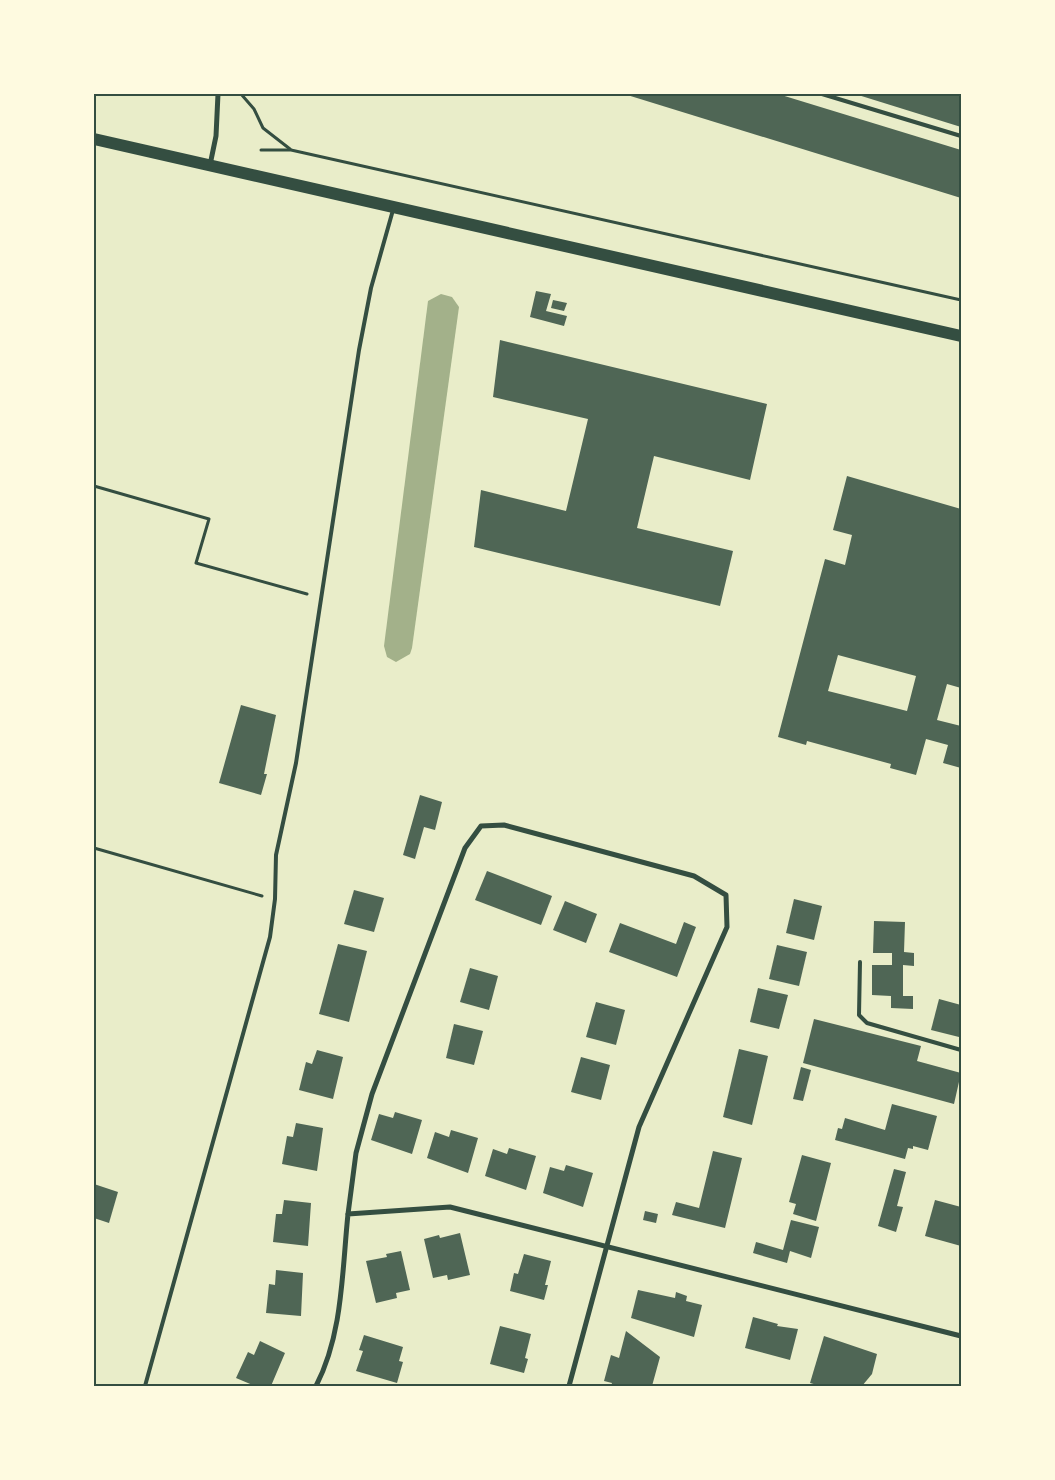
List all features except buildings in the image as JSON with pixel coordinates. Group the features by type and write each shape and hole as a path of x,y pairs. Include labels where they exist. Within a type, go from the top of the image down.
{"main road":[{"path":"94,139 961,336"}],"street":[{"path":"210,166 216,136 218,94"},
{"path":"316,1386 322,1374 336,1328 356,1153 372,1094 465,848 481,826 504,825 694,876 726,895 727,927 639,1127 569,1386"},
{"path":"348,1214 450,1207 961,1336"}],"lane":[{"path":"822,94 961,136"},
{"path":"144,1386 270,937 276,855 296,763 370,288 393,208"},
{"path":"860,962 859,1015 867,1022 961,1050"}],"path":[{"path":"241,94 254,109 263,128 291,150"},
{"path":"261,150 291,150 961,300"},
{"path":"94,486 209,519 196,563 321,598"},
{"path":"94,848 274,899"}],"shaded area":[{"path":"441,294 452,297 459,307 412,648 410,654 396,662 387,657 384,646 428,301"}]}
